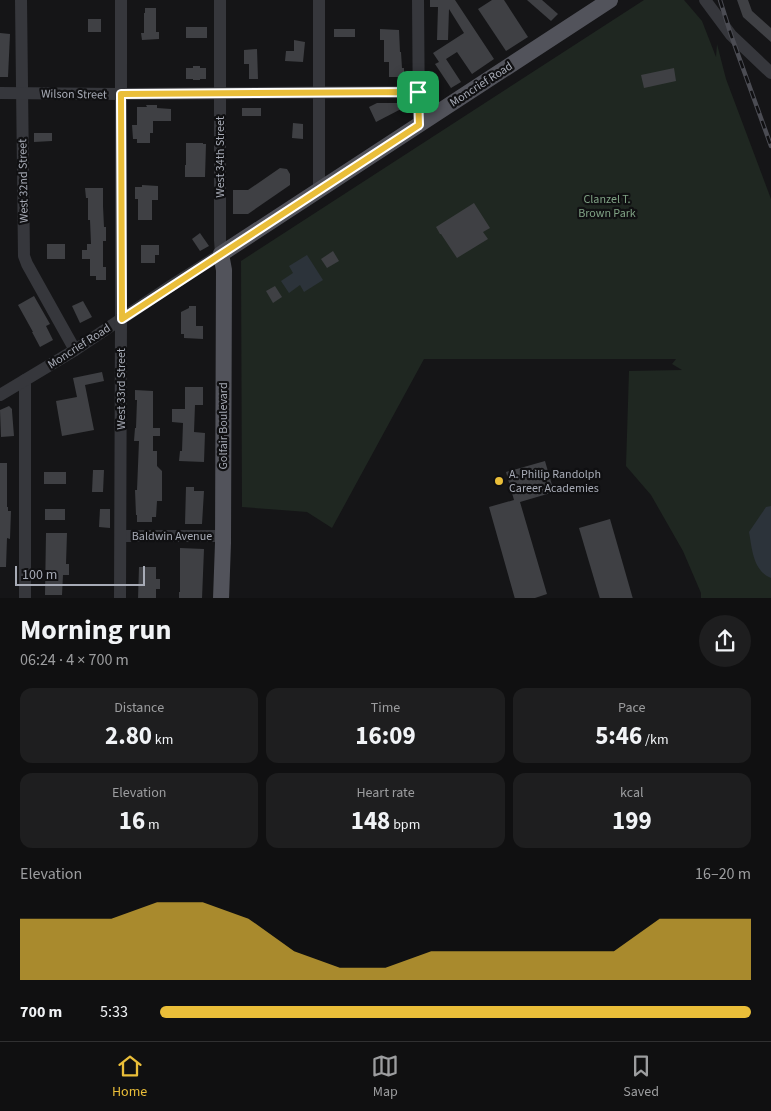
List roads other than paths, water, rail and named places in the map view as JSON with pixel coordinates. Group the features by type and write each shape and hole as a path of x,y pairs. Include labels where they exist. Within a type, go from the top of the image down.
{"main road":[{"name":"Moncrief Road","path":"221,254 610,0"},
{"name":"Golfair Boulevard","path":"221,254 224,270 221,598"}],"street":[{"name":"West 32nd Street","path":"21,0 24,256 75,350"},
{"name":"West 33rd Street","path":"120,598 122,319 121,0"},
{"name":"West 34th Street","path":"220,0 221,254"},
{"path":"319,0 320,190"},
{"path":"418,0 419,125"},
{"path":"705,0 731,35 771,73"},
{"name":"Wilson Street","path":"0,93 418,92"},
{"name":"Moncrief Road","path":"0,395 75,350 221,254"},
{"path":"25,380 25,598"},
{"name":"Baldwin Avenue","path":"120,536 223,536"}],"railway":[{"path":"720,0 771,146"}],"place":[{"name":"A. Philip Randolph Career Academies","path":"499,481"}],"park label":[{"name":"Clanzel T. Brown Park","path":"607,206"}]}
